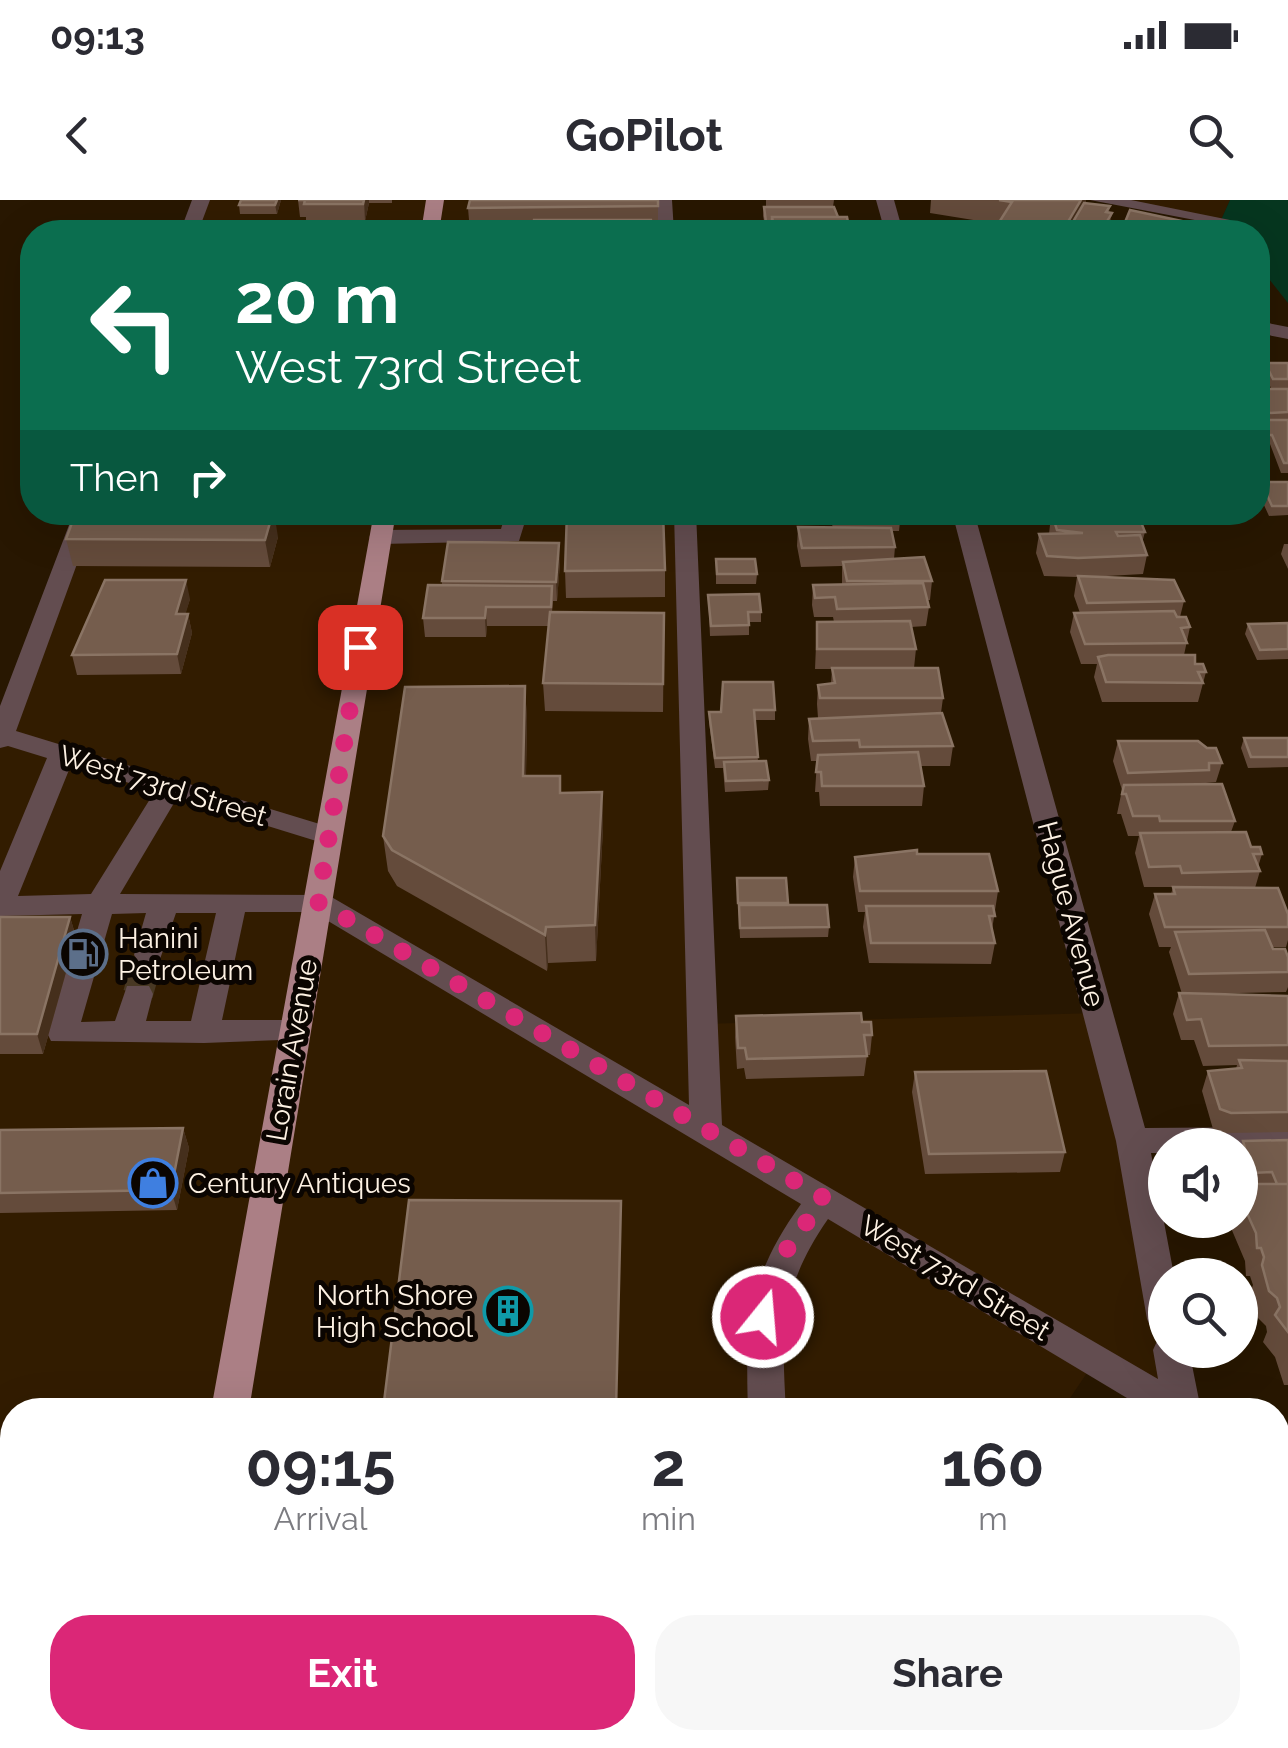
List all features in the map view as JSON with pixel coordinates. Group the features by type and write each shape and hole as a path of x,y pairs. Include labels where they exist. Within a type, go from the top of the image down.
{"main road":[{"name":"Lorain Avenue","path":"232,1398 382,525"}],"street":[{"path":"1107,201 1220,220"},
{"path":"0,737 80,525"},
{"path":"382,525 511,536 514,525"},
{"path":"685,525 706,1127"},
{"name":"Hague Avenue","path":"966,525 1132,1141 1154,1258"},
{"name":"West 73rd Street","path":"0,737 326,835"},
{"path":"62,754 0,905 318,902"},
{"path":"169,790 100,904 62,1033 296,1031"},
{"name":"West 73rd Street","path":"318,902 706,1127 1160,1398"},
{"path":"148,955 164,903"},
{"path":"204,1032 232,903"},
{"path":"128,1032 138,994"},
{"path":"1132,1141 1288,1140"},
{"path":"766,1398 763,1317 769,1288 785,1252 824,1198"},
{"path":"1174,1368 1178,1398"}],"shaded area":[{"path":"201,200 663,200 664,220 194,220"},
{"path":"1099,200 1230,200 1221,220"},
{"path":"80,525 685,525 702,1024 1097,1013 1151,1258 1148,1258 1148,1368 1170,1368 1179,1398 1161,1398 1095,1361 1070,1398 0,1398 0,735"}],"green space":[{"path":"1230,200 1288,200 1288,303 1270,280 1270,220 1221,220"}],"building":[{"path":"241,200 277,200 275,205 239,205"},
{"path":"305,200 364,200 363,204 304,204"},
{"path":"470,200 658,200 658,206 468,208"},
{"path":"999,200 1081,200 1069,220 1000,220 1012,202"},
{"path":"1084,203 1110,206 1106,212 1112,213 1108,220 1074,220"},
{"path":"764,207 834,207 838,217 772,217 766,220"},
{"path":"1130,210 1177,220 1126,220"},
{"path":"772,217 848,220 773,220"},
{"path":"1270,363 1288,363 1288,379 1273,379"},
{"path":"1270,389 1288,389 1288,412 1270,413"},
{"path":"1270,420 1288,420 1288,463 1284,463"},
{"path":"1270,482 1288,482 1288,506 1272,506"},
{"path":"71,525 269,525 265,540 66,539"},
{"path":"567,525 663,525 665,570 565,571"},
{"path":"1055,525 1142,525 1145,532 1116,532 1118,536 1140,535 1147,555 1047,556 1039,534 1083,533 1057,530"},
{"path":"798,527 891,528 895,547 802,548"},
{"path":"448,542 559,543 556,582 442,581"},
{"path":"924,557 932,581 847,581 843,562"},
{"path":"716,559 755,559 757,574 717,574"},
{"path":"1078,576 1174,580 1184,601 1087,603"},
{"path":"105,580 186,580 176,614 188,614 177,654 72,655"},
{"path":"923,583 929,607 837,609 835,597 815,598 813,585"},
{"path":"428,585 552,586 551,607 486,607 485,618 423,618"},
{"path":"759,594 761,612 748,612 749,625 711,626 708,595"},
{"path":"1174,611 1177,617 1186,617 1190,627 1181,628 1187,643 1085,644 1074,613"},
{"path":"550,612 664,613 663,684 543,683"},
{"path":"910,621 916,649 817,649 817,622"},
{"path":"1288,623 1288,649 1260,650 1248,624"},
{"path":"1195,655 1195,664 1203,664 1206,672 1198,672 1203,683 1106,682 1098,657"},
{"path":"832,668 938,668 943,698 820,698 818,685 835,683"},
{"path":"723,682 773,682 775,710 754,710 758,757 715,758 709,712 721,712"},
{"path":"525,686 523,776 560,776 560,793 602,792 595,925 546,927 545,935 392,850 383,836 405,687"},
{"path":"942,713 953,746 860,747 859,740 813,741 809,719"},
{"path":"1244,738 1288,738 1288,757 1251,757"},
{"path":"1118,741 1198,741 1207,748 1216,748 1222,763 1209,763 1209,770 1128,773"},
{"path":"918,752 924,786 822,786 821,772 816,772 818,755"},
{"path":"766,761 769,780 726,781 724,762"},
{"path":"1222,784 1235,821 1160,821 1159,816 1133,816 1126,794 1122,794 1124,785"},
{"path":"1246,832 1251,847 1260,847 1262,854 1253,854 1260,871 1182,873 1180,866 1149,867 1140,833"},
{"path":"917,850 917,854 989,854 998,891 860,891 855,857"},
{"path":"737,878 786,878 788,903 738,903"},
{"path":"1173,887 1278,888 1288,914 1288,927 1165,927 1155,894 1175,894"},
{"path":"739,905 827,905 829,927 740,928"},
{"path":"866,906 993,906 995,916 989,916 995,943 871,943"},
{"path":"0,917 70,917 37,1034 0,1034"},
{"path":"1265,930 1273,949 1285,949 1288,972 1189,974 1175,932"},
{"path":"1179,993 1288,996 1288,1045 1209,1046 1201,1019 1187,1020"},
{"path":"861,1013 862,1022 871,1022 872,1035 864,1035 867,1056 747,1059 745,1048 738,1048 736,1016"},
{"path":"1239,1060 1288,1061 1288,1112 1231,1113 1220,1109 1208,1071 1242,1068"},
{"path":"1046,1071 1065,1152 929,1154 915,1072"},
{"path":"183,1128 171,1190 0,1193 0,1130"},
{"path":"1288,1140 1288,1184 1277,1184 1272,1172 1258,1173 1258,1141"},
{"path":"1258,1184 1288,1184 1288,1332 1275,1315 1280,1307 1269,1291 1262,1265 1264,1257 1261,1248 1257,1248"},
{"name":"North Shore High School","path":"409,1200 621,1201 616,1398 384,1398"}],"tunnel":[{"path":"138,994 149,955"}],"place":[{"name":"Hanini Petroleum","path":"83,954"},
{"name":"Century Antiques","path":"153,1183"},
{"name":"North Shore High School","path":"508,1311"}],"route":[{"path":"360,647 318,902 824,1198 785,1252 769,1288 763,1317"}]}
